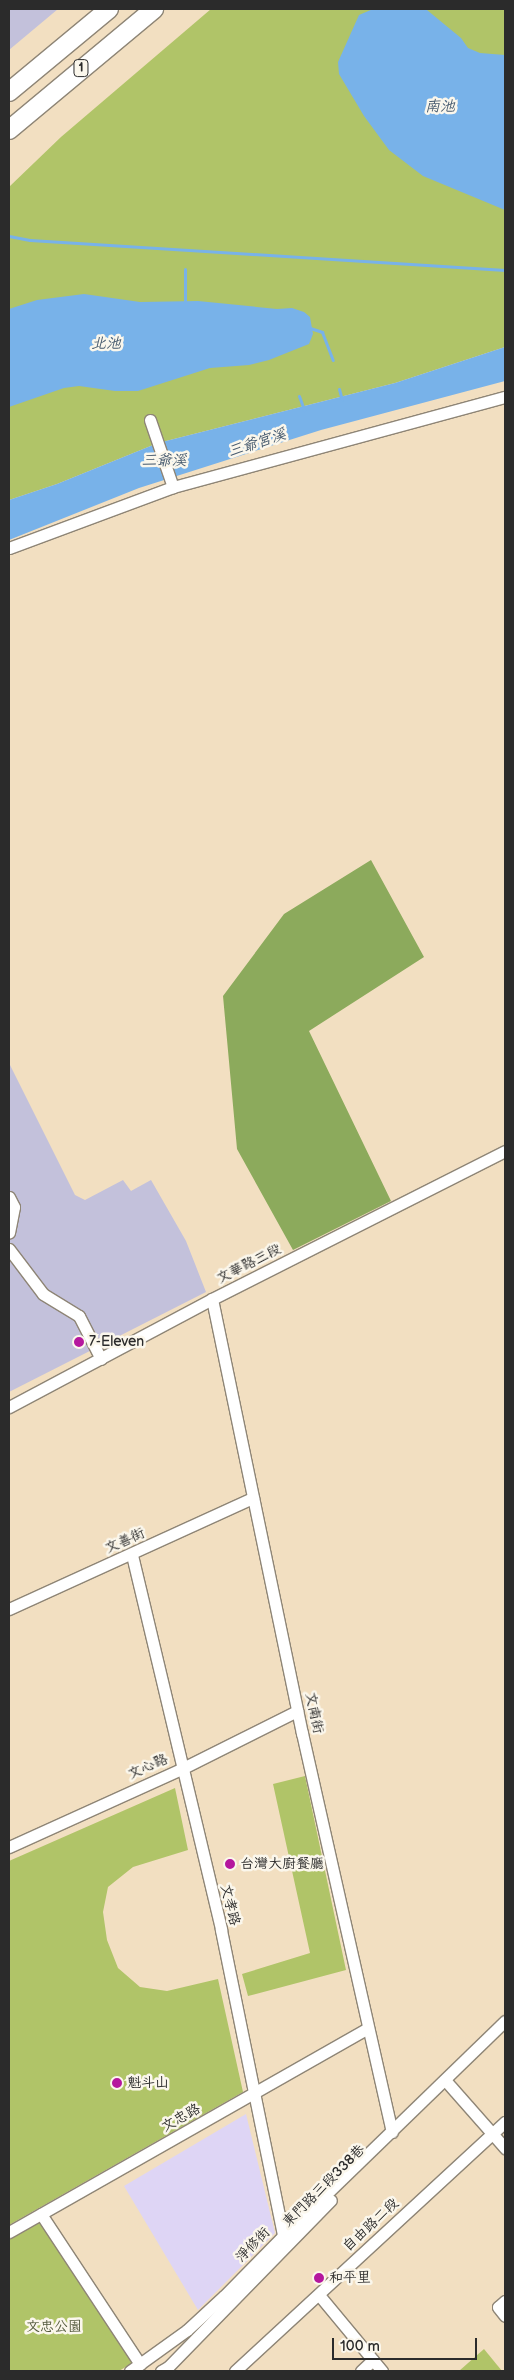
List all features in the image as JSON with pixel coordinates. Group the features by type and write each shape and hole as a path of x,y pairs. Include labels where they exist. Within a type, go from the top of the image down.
{"highway":[{"name":"1","path":"9,92 109,9"},
{"name":"1","path":"9,130 154,9"}],"street":[{"path":"9,548 172,484 505,397"},
{"path":"150,420 156,432 172,484"},
{"name":"文華路三段","path":"9,1407 212,1299 505,1151"},
{"path":"9,1197 14,1207 9,1232"},
{"path":"9,1249 43,1294 79,1316 101,1359"},
{"name":"文南街","path":"212,1299 297,1711 367,2029 392,2132"},
{"name":"文善街","path":"9,1610 253,1498"},
{"name":"文孝路","path":"132,1554 220,1930 282,2236"},
{"name":"文心路","path":"9,1847 181,1769 297,1711"},
{"name":"東門路三段338巷","path":"161,2371 168,2367 388,2142 392,2132 505,2020"},
{"name":"文忠路","path":"9,2232 367,2029"},
{"path":"445,2080 505,2148"},
{"name":"自由路二段","path":"235,2371 505,2122"},
{"name":"淨修街","path":"130,2371 187,2330 282,2236 392,2132"},
{"path":"40,2214 140,2364"},
{"path":"319,2295 382,2371"},
{"path":"505,2301 498,2307 505,2316"},
{"path":"361,2371 373,2360"}],"shaded area":[{"path":"9,9 58,9 9,50"},
{"path":"9,1063 75,1195 85,1200 123,1180 131,1191 151,1180 186,1241 206,1292 9,1392"},
{"path":"246,2114 275,2233 198,2310 124,2186"}],"green space":[{"path":"211,9 505,9 505,347 395,383 158,443 57,484 9,500 9,187 61,137"},
{"path":"371,860 424,957 309,1031 391,1201 293,1250 237,1149 223,996 284,914"},
{"path":"305,1776 346,1970 248,1996 242,1974 310,1953 273,1784"},
{"path":"175,1788 188,1850 133,1867 108,1887 103,1912 107,1940 118,1968 140,1987 167,1991 218,1979 243,2092 9,2225 9,1861"},
{"name":"文忠公園","path":"39,2221 132,2363 119,2371 9,2371 9,2239"},
{"path":"484,2349 502,2371 459,2371"}],"water":[{"name":"南池","path":"373,9 427,10 461,38 468,48 480,53 505,55 505,210 423,176 389,150 364,116 339,74 338,62 359,15"},
{"name":"北池","path":"84,294 140,302 198,301 277,309 292,308 304,312 310,317 313,334 309,344 269,360 249,365 210,368 138,391 115,391 79,386 64,388 9,407 9,309 37,300"},
{"name":"三爺溪","path":"505,347 505,381 321,430 139,488 9,540 9,500 57,484 158,443 395,383"}],"waterway":[{"path":"9,236 30,240 505,270"},
{"path":"185,269 185,304"},
{"path":"310,328 322,332 333,360"},
{"path":"339,389 342,400"},
{"path":"299,396 304,410"}],"place":[{"name":"7-Eleven","path":"79,1342"},
{"name":"台灣大廚餐廳","path":"230,1864"},
{"name":"魁斗山","path":"117,2083"},
{"name":"和平里","path":"319,2278"}],"water label":[{"name":"三爺宮溪","path":"257,443"}]}
